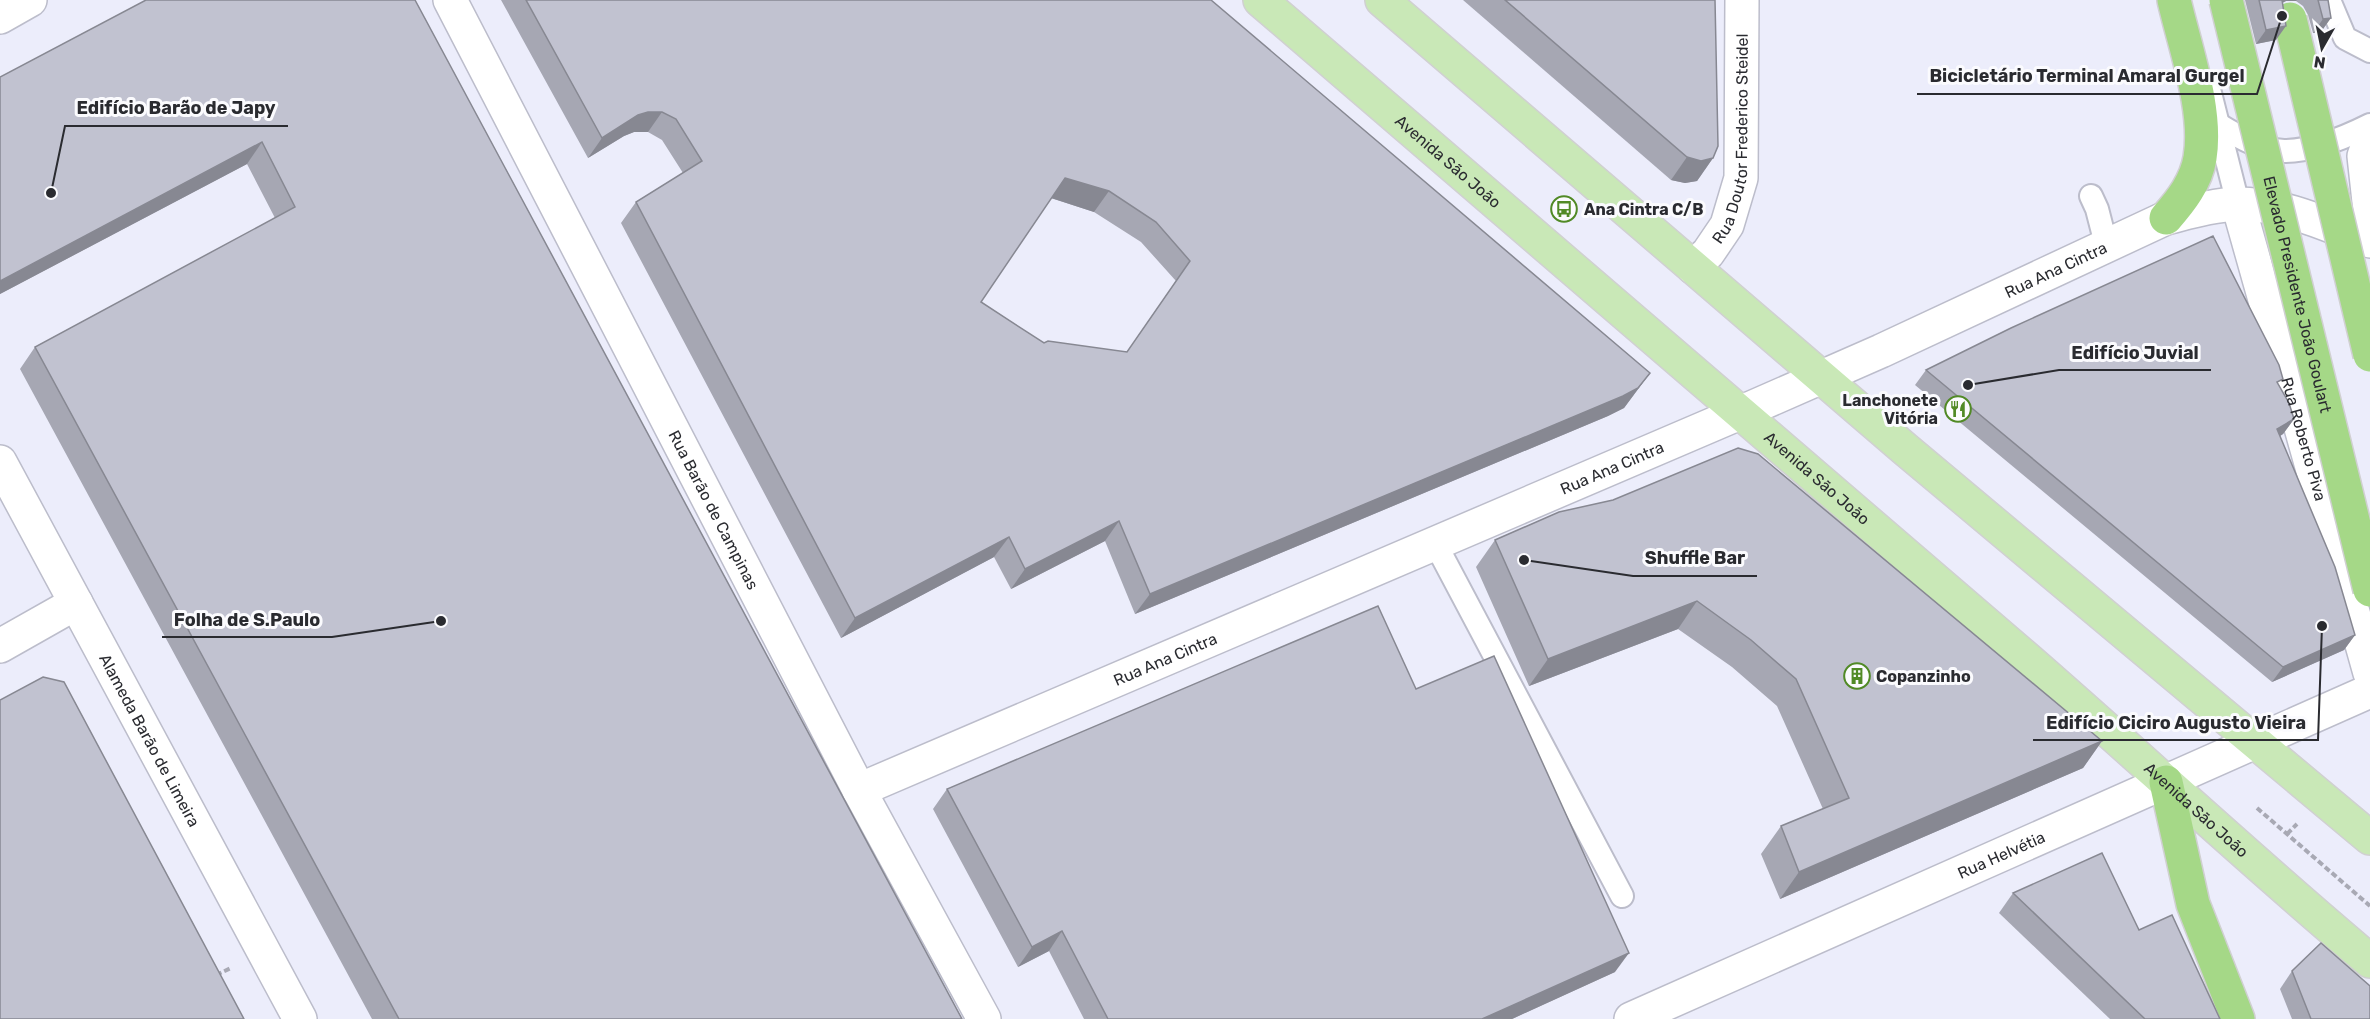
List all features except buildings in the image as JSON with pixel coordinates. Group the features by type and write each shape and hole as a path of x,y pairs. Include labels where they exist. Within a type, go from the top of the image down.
{"highway":[{"name":"Elevado Presidente João Goulart","path":"2226,0 2370,590"},
{"path":"2286,0 2370,355"},
{"path":"2166,218 2190,186 2200,159 2201,131 2197,98 2177,2"},
{"path":"2166,782 2193,904 2238,1019"}],"main road":[{"name":"Avenida São João","path":"1260,0 1742,412 2166,782 2294,897 2370,961"},
{"path":"1382,0 1821,377 2370,838"}],"street":[{"path":"0,16 30,0"},
{"name":"Rua Barão de Campinas","path":"450,0 859,789 984,1019"},
{"name":"Rua Doutor Frederico Steidel","path":"1693,267 1708,253 1727,225 1741,178 1742,0"},
{"path":"2366,132 2364,156 2370,211"},
{"name":"Rua Ana Cintra","path":"859,789 1742,412 2166,218 2206,208 2238,204 2270,207 2298,213 2370,241"},
{"name":"Rua Roberto Piva","path":"2238,204 2370,673"},
{"name":"Alameda Barão de Limeira","path":"0,462 300,1019"},
{"path":"0,646 76,603"},
{"name":"Rua Helvétia","path":"1631,1019 2370,691"}],"lane":[{"path":"2329,0 2344,38 2370,51"},
{"path":"2177,2 2219,125 2238,204"},
{"path":"2219,125 2254,144 2284,151 2366,132"},
{"path":"2091,196 2097,209 2106,244"},
{"path":"1435,543 1622,896"}],"place":[{"name":"Bicicletário Terminal Amaral Gurgel","path":"2282,16"},
{"name":"Edifício Barão de Japy","path":"51,193"},
{"name":"Ana Cintra C/B","path":"1564,209"},
{"name":"Edifício Juvial","path":"1968,385"},
{"name":"Lanchonete Vitória","path":"1958,409"},
{"name":"Shuffle Bar","path":"1524,560"},
{"name":"Folha de S.Paulo","path":"441,621"},
{"name":"Edifício Ciciro Augusto Vieira","path":"2322,626"},
{"name":"Copanzinho","path":"1857,676"}]}
